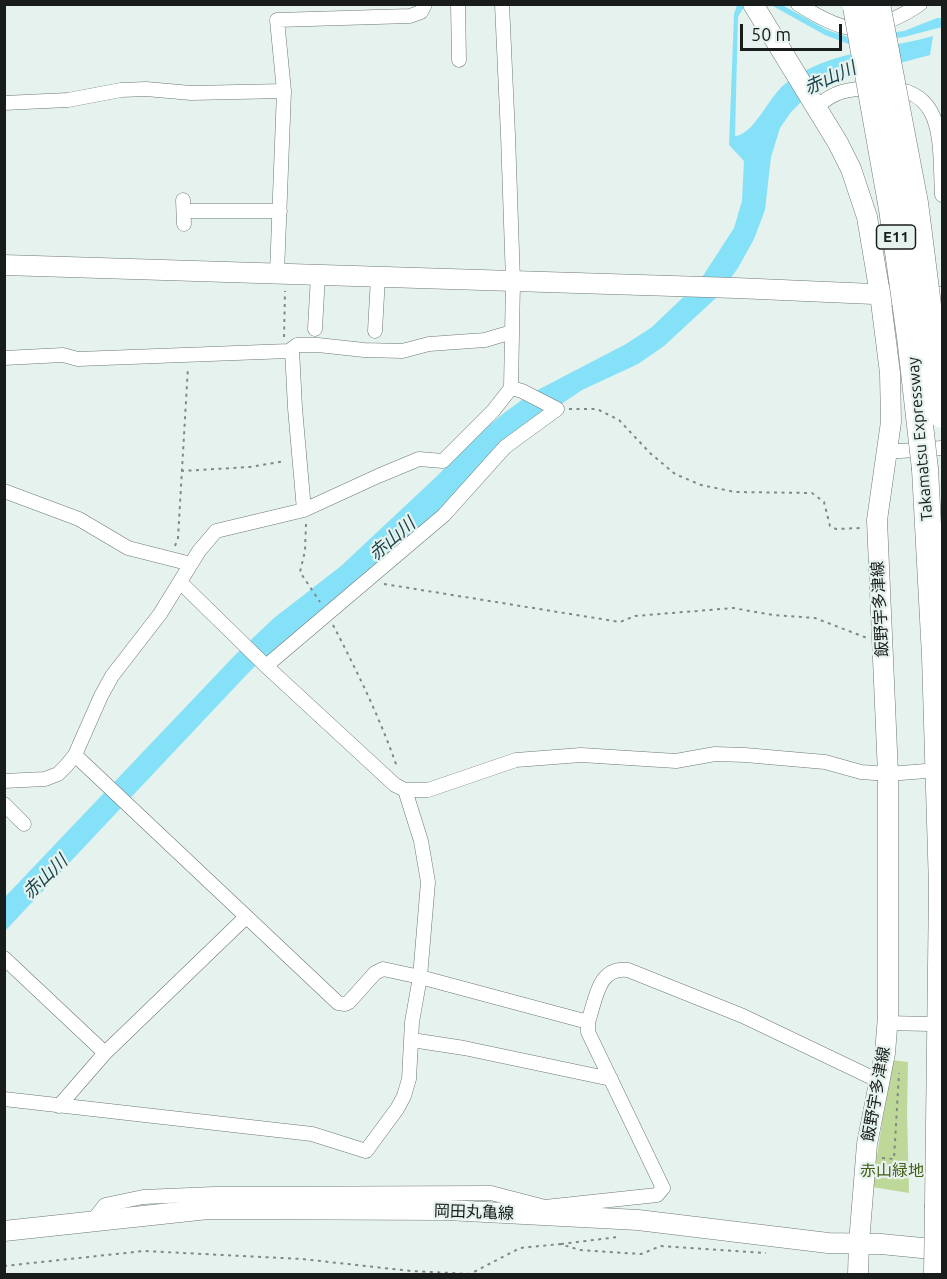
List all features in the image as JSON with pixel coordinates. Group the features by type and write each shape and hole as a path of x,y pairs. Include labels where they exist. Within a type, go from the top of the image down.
{"highway":[{"name":"Takamatsu Expressway","path":"863,6 915,203 942,415"},
{"name":"Takamatsu Expressway","path":"863,6 910,337 925,469 935,656 942,887 937,1275"}],"main road":[{"name":"飯野宇多津線","path":"753,4 838,142 858,189 869,227 890,373 891,422 877,526 888,774 887,1023 885,1053 867,1144 858,1271"},
{"path":"4,265 736,288 942,297"},
{"name":"岡田丸亀線","path":"4,1231 208,1209 543,1211 828,1242 942,1250"}],"street":[{"path":"281,274 280,212 284,91 276,20 410,16 420,12 425,4"},
{"path":"458,4 459,60"},
{"path":"502,4 513,282 512,332 517,389"},
{"path":"798,4 846,28 861,30 900,17 917,5"},
{"path":"815,105 828,96 857,88 883,87 909,91 919,96 926,102 938,129 942,195"},
{"path":"4,103 68,100 121,90 146,89 191,93 284,91"},
{"path":"184,211 280,212"},
{"path":"315,329 318,275"},
{"path":"375,331 378,277"},
{"path":"4,358 63,355 78,358 189,355 288,350 297,345 402,351 429,344 485,340 512,332"},
{"path":"288,350 304,510"},
{"path":"266,666 444,515 505,447 557,409 517,389"},
{"path":"4,781 45,779 58,774 75,755 112,676 160,614 199,551 216,531 304,510 419,459 443,461 517,389"},
{"path":"886,452 942,448"},
{"path":"4,491 79,519 128,548 191,564"},
{"path":"180,582 266,666 395,785 405,790 428,790 516,760 581,755 676,760 715,754 745,755 825,762 861,771 888,774 926,771"},
{"path":"75,755 338,1003 349,1002 375,973 383,969 420,976 588,1022"},
{"path":"4,1099 312,1134 366,1151 397,1109 409,1079 412,1022 420,976 428,882 421,841 405,790"},
{"path":"4,804 24,824"},
{"path":"59,1106 105,1053 246,917"},
{"path":"4,958 105,1053"},
{"path":"543,1211 657,1195 663,1188 588,1032 588,1022 602,981 608,973 618,969 628,970 743,1016 879,1080"},
{"path":"887,1023 929,1024"},
{"path":"412,1040 465,1048 611,1079"}],"path":[{"path":"281,274 288,350"},
{"path":"169,558 178,538 189,355"},
{"path":"557,409 597,409 619,420 650,453 675,474 701,485 735,492 812,493 824,502 830,526 836,529 877,526"},
{"path":"181,471 250,467 299,458"},
{"path":"304,510 307,531 300,572 327,613 361,679 405,790"},
{"path":"366,581 620,622 635,616 734,608 773,615 815,618 882,644"},
{"path":"867,1157 894,1159 899,1068"},
{"path":"4,1266 144,1251 302,1258 411,1271 470,1274 520,1248 633,1235 638,1220"},
{"path":"560,1244 580,1250 641,1254 661,1246 766,1253"}],"green space":[{"name":"赤山緑地","path":"892,1060 908,1062 909,1193 872,1187"}],"water":[{"name":"赤山川","path":"737,5 745,5 738,17 735,136 749,129 785,84 819,65 856,53 933,36 930,55 832,81 805,98 780,128 771,157 765,210 754,239 738,268 717,297 664,346 638,364 582,390 517,434 455,496 356,585 252,669 5,931 5,897 236,654 274,618 341,566 481,432 504,413 530,394 626,344 652,327 699,282 734,228 742,201 744,161 729,145 734,14"},
{"path":"771,5 782,5 827,30 851,38 904,31 937,18 942,18 942,27 904,37 851,45 825,35"}]}
